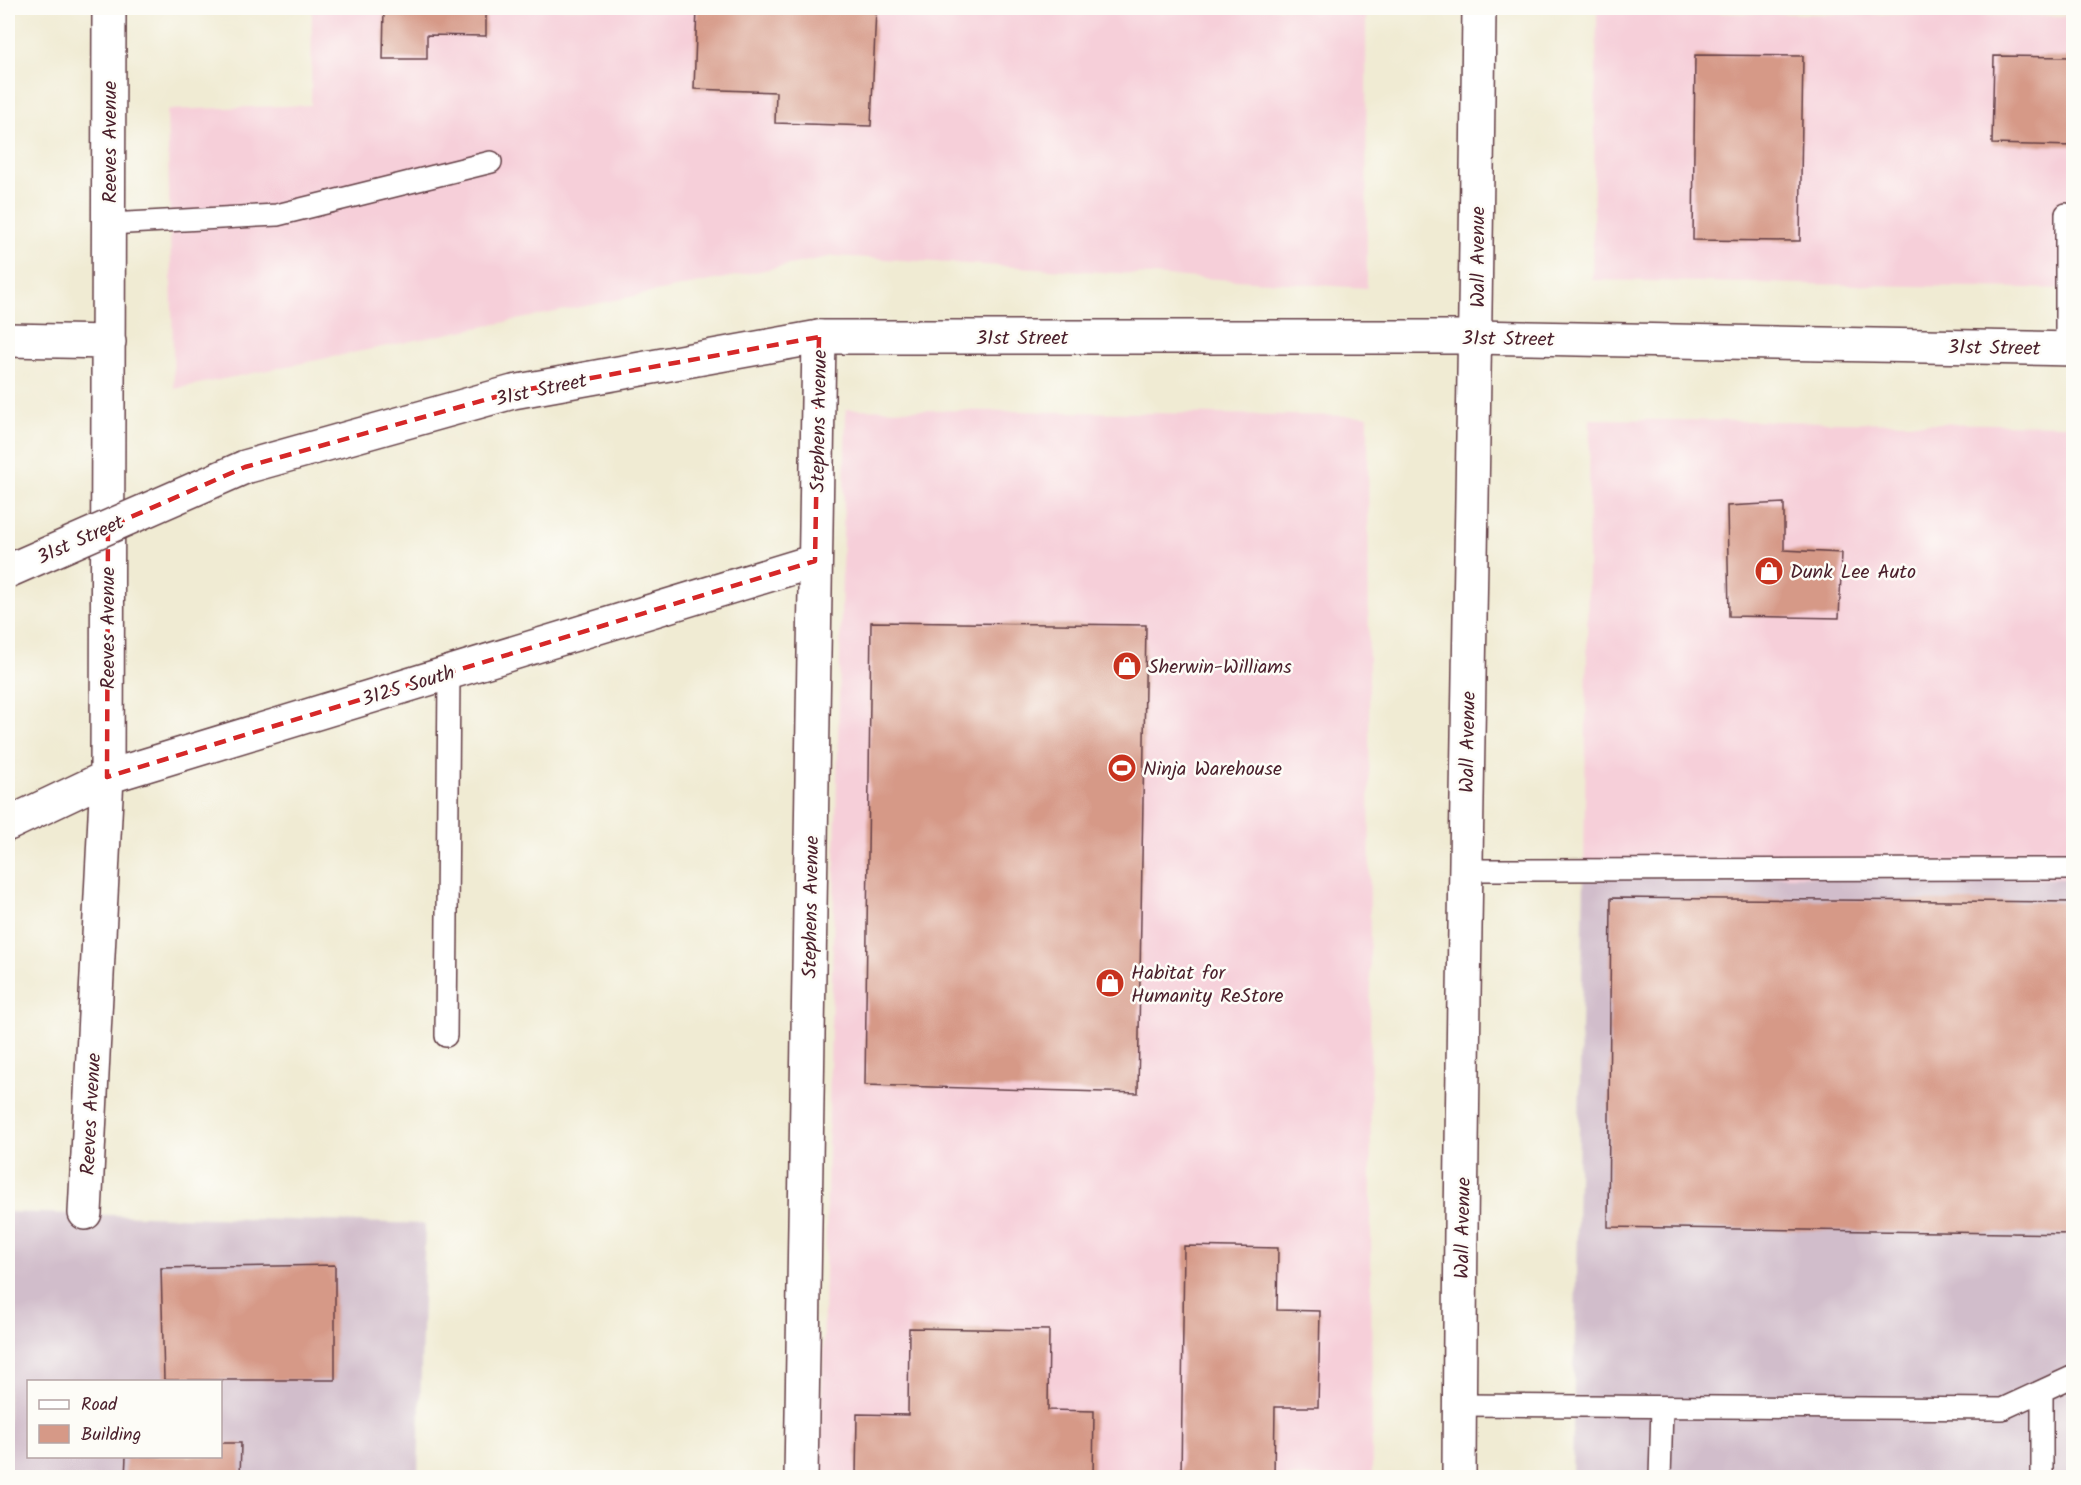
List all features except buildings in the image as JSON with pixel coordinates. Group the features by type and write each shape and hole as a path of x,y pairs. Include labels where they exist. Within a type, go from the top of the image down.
{"main road":[{"name":"Reeves Avenue","path":"85,1213 107,777 109,8"},
{"name":"Wall Avenue","path":"1459,1478 1465,870 1476,337 1479,8"},
{"name":"31st Street","path":"8,571 245,467 513,392 819,337 1476,337 2070,348"},
{"name":"Stephens Avenue","path":"801,1478 819,337"},
{"path":"8,340 109,342"},
{"name":"3125 South","path":"8,824 107,777 815,561"}],"lane":[{"path":"109,224 277,215 491,162"},
{"path":"2066,214 2070,348"},
{"path":"446,1036 449,673"},
{"path":"1465,870 2073,869"},
{"path":"1460,1405 2002,1409 2073,1376"},
{"path":"2042,1391 2042,1478"},
{"path":"1660,1478 1662,1407"}],"highlighted area":[{"path":"819,337 815,561 107,777 108,527 245,467 513,392"}],"shaded area":[{"path":"312,8 1366,8 1367,288 834,256 174,389 167,110 311,105"},
{"path":"1597,12 2073,16 2073,289 1592,280"},
{"path":"846,409 1368,416 1372,1477 820,1478"},
{"path":"1590,419 2073,425 2073,879 1584,874"},
{"path":"1584,874 2073,879 2073,1477 1572,1478"},
{"path":"8,1212 425,1224 418,1477 8,1478"}],"place":[{"name":"Dunk Lee Auto","path":"1769,571"},
{"name":"Sherwin-Williams","path":"1127,666"},
{"name":"Ninja Warehouse","path":"1122,768"},
{"name":"Habitat for Humanity ReStore","path":"1110,983"}]}
